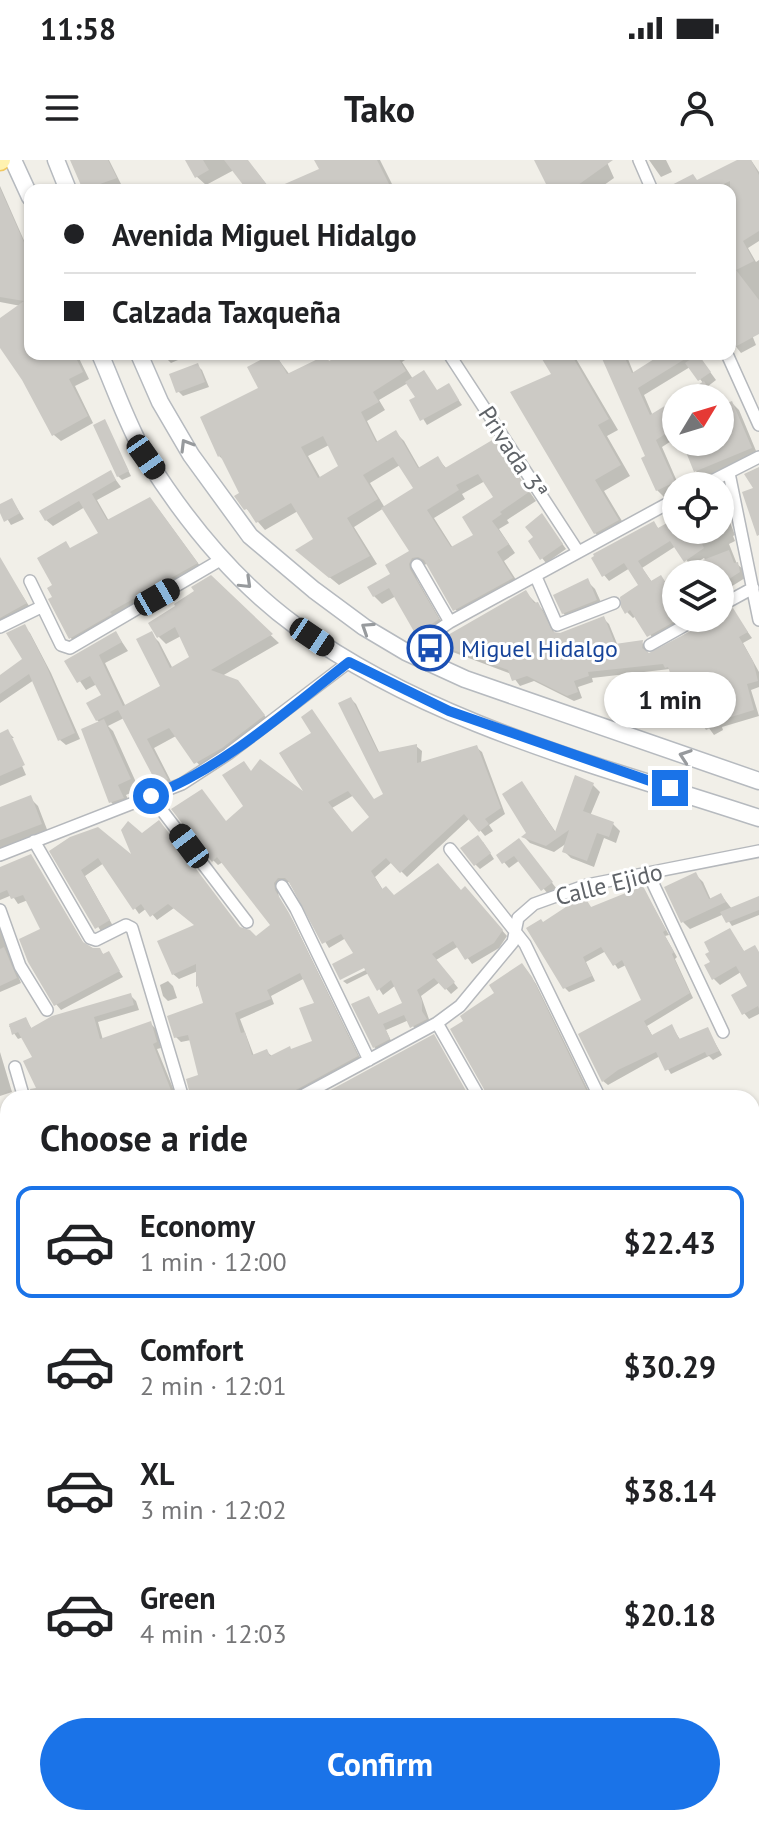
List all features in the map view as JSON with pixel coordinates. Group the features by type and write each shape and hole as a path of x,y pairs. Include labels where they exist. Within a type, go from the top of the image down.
{"main road":[{"path":"13,160 24,184"},
{"path":"56,160 66,184"},
{"path":"103,360 146,457 177,502 222,559 294,625 349,662 449,711 759,818"},
{"path":"142,360 160,402 191,455 250,536 364,627 406,652 465,679 759,781"}],"street":[{"path":"639,160 649,184"},
{"name":"Privada 3ª","path":"453,360 577,550"},
{"path":"730,360 759,425"},
{"path":"731,472 759,457"},
{"path":"734,497 759,620"},
{"path":"406,652 450,622 662,506"},
{"path":"30,581 61,645 70,648 222,559"},
{"path":"417,565 450,622"},
{"path":"536,577 557,625 614,603"},
{"path":"734,598 753,588"},
{"path":"0,627 41,607"},
{"path":"650,645 673,632"},
{"path":"0,855 182,784 228,754 349,662"},
{"path":"151,796 247,922"},
{"path":"34,841 90,938 96,940 126,925 132,928 181,1090"},
{"path":"450,849 525,944 596,1090"},
{"name":"Calle Ejido","path":"313,1090 437,1023 460,1006 513,942 518,918 534,904 587,885 759,851"},
{"path":"648,873 723,1032"},
{"path":"282,886 369,1060"},
{"path":"0,910 20,966 47,1010"},
{"path":"437,1023 475,1090"},
{"path":"15,1067 22,1090"}],"building":[{"path":"70,160 108,160 117,178 100,184 80,184"},
{"path":"185,160 203,160 209,170 195,178"},
{"path":"224,160 248,160 266,184 242,184"},
{"path":"314,160 377,160 389,184 285,184 319,169"},
{"path":"534,160 613,160 579,184 546,184"},
{"path":"737,160 751,160 759,175 759,231 743,241 754,261 736,270 736,184 730,184 730,181 724,184 674,184 693,174 697,180"},
{"path":"0,188 24,242 24,301 0,297"},
{"path":"736,270 759,300 759,334 736,346"},
{"path":"24,301 24,360 77,360 83,372 69,379 88,416 52,436 22,380 0,348 0,318"},
{"path":"260,360 279,360 287,374 316,360 400,360 406,371 373,392 379,402 361,412 376,442 396,430 418,468 438,456 445,468 494,439 529,492 492,521 509,544 497,552 513,578 453,611 424,560 412,558 410,569 439,619 416,635 389,588 373,597 367,587 390,574 385,565 409,551 381,508 413,488 393,457 363,475 378,499 347,518 370,556 329,578 295,550 313,539 291,503 256,523 247,509 244,510 234,496 239,493 200,417 258,388 247,367","holes":["323,436 338,466 318,478 301,447","478,474 493,497 462,517 473,535 451,547 427,510 459,490 456,485"]},
{"path":"543,360 575,360 609,419 598,425 621,465 595,480 619,520 594,534 510,392 551,374"},
{"path":"603,360 626,360 632,373 653,360 683,360 638,388 650,415 662,408 662,436 656,440 670,472 662,472 662,488 656,491 641,458 645,456"},
{"path":"702,360 711,372 698,381 685,363"},
{"path":"198,363 205,382 176,393 169,374"},
{"path":"424,370 437,390 449,383 459,400 420,421 409,400 415,397 405,382"},
{"path":"734,406 752,448 734,455"},
{"path":"105,419 129,471 117,477 93,425"},
{"path":"688,456 733,456 694,472"},
{"path":"759,467 757,536 742,492 753,488 744,474"},
{"path":"111,470 116,480 92,494 107,520 150,497 198,563 110,612 112,614 69,639 48,599 52,597 47,588 52,585 37,558 66,541 70,548 98,533 79,501 45,521 39,511"},
{"path":"12,498 20,513 4,522 0,504"},
{"path":"542,513 563,544 540,560 528,541 533,537 525,527"},
{"path":"654,521 658,528 662,526 662,544 665,544 638,561 651,581 662,577 662,629 647,637 630,610 625,614 621,607 620,597 638,585 624,563 602,577 591,558 593,554"},
{"path":"672,544 702,544 704,548 683,560"},
{"path":"729,550 733,560 703,560"},
{"path":"0,557 27,603 0,618"},
{"path":"738,562 740,572 734,576 734,563"},
{"path":"211,575 273,634 211,670 238,680 265,715 222,748 194,764 169,728 147,739 168,779 157,784 118,710 96,721 86,703 101,695 90,676 77,683 64,661 116,631 122,642 99,655 123,706 160,686 136,639 152,631 170,668 189,657 175,627 157,638 148,623 175,606 194,591 191,587"},
{"path":"588,578 597,600 562,614 553,595"},
{"path":"526,590 534,603 538,602 553,632 560,633 604,616 615,644 643,640 642,648 649,653 689,632 734,632 734,610 748,632 739,637 753,661 758,681 747,684 754,710 718,721 719,724 706,730 677,683 674,684 668,667 665,668 663,664 588,672 589,676 574,681 578,692 567,696 527,676 512,681 508,670 434,643"},
{"path":"25,624 75,733 58,741 29,674 0,694 0,675 22,659 6,633"},
{"path":"351,697 378,752 417,744 417,763 477,745 501,808 485,819 489,824 479,832 464,814 400,873 386,858 371,871 382,889 386,886 394,895 438,863 461,890 465,886 503,930 494,943 465,960 453,941 432,954 455,982 445,990 434,978 417,990 427,1019 410,1028 404,1015 383,1024 390,1039 373,1048 351,1004 369,996 378,1014 402,1003 391,980 377,991 364,968 340,980 332,964 353,953 341,934 322,944 289,882 278,878 274,883 275,890 358,1056 296,1090 189,1090 186,1079 198,1075 188,1035 174,1038 167,1016 203,1003 196,987 196,964 172,975 157,941 194,925 168,904 150,917 141,904 133,910 98,858 81,870 110,920 95,929 49,851 70,837 98,827 131,854 121,830 128,821 142,833 159,820 240,927 256,936 270,925 217,857 212,862 171,809 202,789 226,821 243,806 222,775 244,761 251,771 260,759 303,791 279,753 311,733 301,717 312,709 374,799 383,794 338,703","holes":["348,791 369,817 352,832 328,802","300,973 314,1003 299,1008 312,1041 291,1049 290,1046 270,1056 267,1049 252,1055 235,1013 271,999 267,990"]},
{"path":"104,719 131,779 118,785 124,798 109,803 81,729"},
{"path":"8,729 25,765 0,776 0,733"},
{"path":"575,775 594,783 583,811 614,822 609,837 597,833 587,861 562,852 569,830 546,846 521,837 526,833 502,794 522,781 555,832"},
{"path":"31,795 42,824 0,840 0,807"},
{"path":"478,835 491,853 474,866 460,848"},
{"path":"519,838 553,882 541,891 514,856 502,864 496,855"},
{"path":"31,854 83,942 100,948 103,954 109,951 120,971 54,1006 28,962 19,939 40,929 23,895 11,899 7,890 0,893 0,867"},
{"path":"696,872 709,899 721,893 726,902 681,923 664,887"},
{"path":"643,886 666,930 663,932 690,993 644,1021 652,1035 672,1024 679,1039 708,1027 719,1051 707,1056 705,1052 665,1071 656,1052 618,1070 602,1082 578,1034 641,1000 622,960 613,966 601,947 583,957 592,976 563,989 526,928 541,919 543,922 575,901 577,904 586,899 591,907"},
{"path":"759,896 759,910 726,923 720,912"},
{"path":"730,928 744,951 755,945 759,952 759,1009 758,1006 742,1015 731,995 747,986 736,966 712,980 704,965 710,962 705,954 709,952 704,942"},
{"path":"4,947 17,978 0,986 0,949"},
{"path":"522,963 532,977 586,1090 484,1090 450,1029 463,1021 460,1016 494,993 489,985"},
{"path":"131,993 134,1005 94,1017 100,1039 151,1021 157,1042 153,1044 171,1090 30,1090 36,1088 23,1061 32,1057 18,1032 12,1035 9,1024 26,1017 31,1028 52,1016"},
{"path":"434,1034 466,1090 331,1090"}],"place":[{"name":"Miguel Hidalgo","path":"430,648"}],"route":[{"path":"151,796 182,784 228,754 349,662 449,711 670,788"}]}
